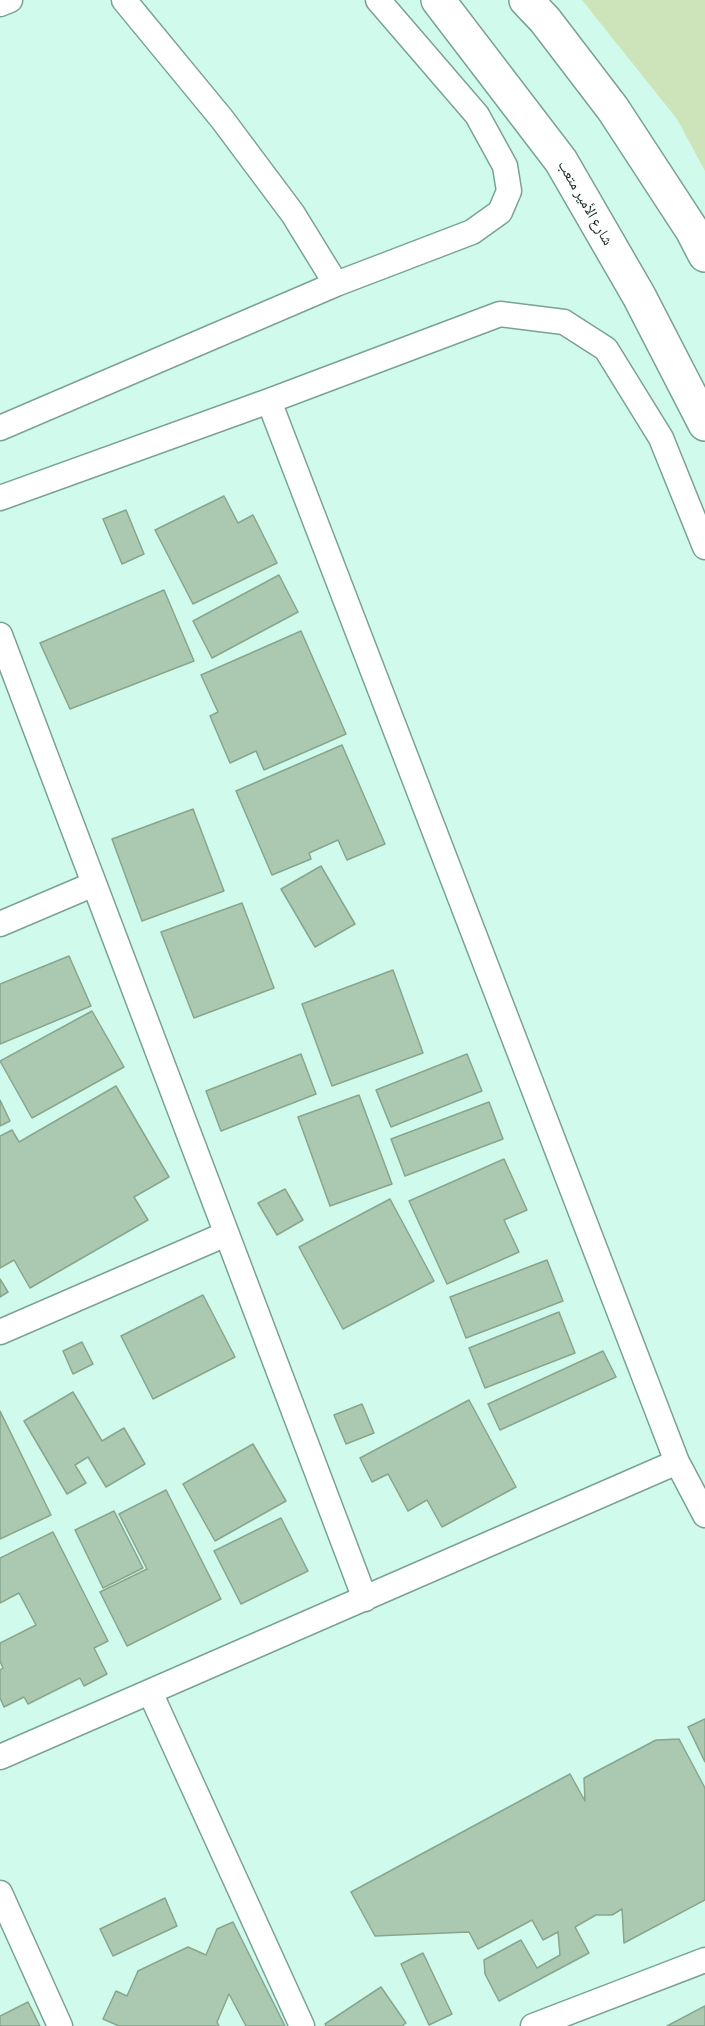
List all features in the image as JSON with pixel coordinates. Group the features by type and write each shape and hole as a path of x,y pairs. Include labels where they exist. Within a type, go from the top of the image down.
{"main road":[{"name":"شارع الأمير متعب","path":"438,0 561,161 639,296 705,424"},
{"path":"526,0 545,20 613,109 692,230 705,255"}],"street":[{"path":"0,4 10,0"},
{"path":"124,0 222,119 279,195 336,285"},
{"path":"0,428 336,285 472,232 500,212 509,192 505,166 477,115 378,0"},
{"path":"0,498 269,401 500,314 564,322 606,349 662,438 705,547"},
{"path":"269,401 677,1462 705,1515"},
{"path":"0,635 365,1599"},
{"path":"0,924 94,884"},
{"path":"0,1332 226,1234"},
{"path":"0,1757 677,1462"},
{"path":"150,1692 302,2026"},
{"path":"0,1893 60,2026"},
{"path":"541,2024 705,1960"}],"green space":[{"path":"582,0 705,0 705,171 677,119"}],"building":[{"path":"224,496 238,523 253,515 277,563 193,604 155,530"},
{"path":"126,510 144,554 122,564 103,519"},
{"path":"279,575 298,612 212,658 193,621"},
{"path":"164,590 194,661 70,709 40,643"},
{"path":"301,631 346,734 264,770 256,751 230,763 210,716 218,712 201,675"},
{"path":"342,745 385,844 347,860 338,840 309,853 311,859 272,875 236,791"},
{"path":"193,809 224,891 142,921 112,839"},
{"path":"321,866 355,924 315,947 281,889"},
{"path":"242,903 274,988 194,1018 161,932"},
{"path":"69,956 91,1006 0,1044 0,984"},
{"path":"393,970 423,1053 332,1086 302,1004"},
{"path":"92,1011 124,1067 32,1118 0,1061"},
{"path":"301,1054 316,1094 221,1131 206,1091"},
{"path":"467,1054 482,1091 391,1127 376,1090"},
{"path":"116,1086 169,1177 134,1197 148,1220 30,1288 14,1260 0,1268 0,1136 12,1130 19,1142"},
{"path":"359,1095 392,1184 330,1206 298,1117"},
{"path":"0,1100 10,1121 0,1126"},
{"path":"489,1102 503,1139 405,1176 391,1139"},
{"path":"504,1159 527,1210 504,1220 519,1252 447,1284 409,1201"},
{"path":"285,1189 303,1220 277,1235 258,1203"},
{"path":"390,1199 434,1281 343,1329 299,1247"},
{"path":"547,1260 563,1301 466,1338 450,1297"},
{"path":"0,1279 8,1292 0,1297"},
{"path":"203,1295 235,1357 153,1399 121,1336"},
{"path":"559,1312 575,1353 485,1388 469,1348"},
{"path":"82,1342 93,1364 73,1374 63,1351"},
{"path":"603,1351 616,1377 500,1430 488,1404"},
{"path":"73,1392 102,1441 124,1428 145,1464 106,1487 88,1457 75,1465 86,1483 67,1494 24,1421"},
{"path":"469,1400 516,1487 442,1527 427,1500 408,1511 388,1474 372,1482 360,1458"},
{"path":"362,1404 374,1433 346,1444 334,1415"},
{"path":"0,1411 51,1515 0,1539"},
{"path":"253,1444 286,1501 215,1541 183,1484"},
{"path":"166,1490 221,1599 127,1646 100,1592 147,1569 119,1514"},
{"path":"114,1511 143,1568 103,1588 75,1530"},
{"path":"281,1518 308,1571 241,1604 214,1551"},
{"path":"53,1532 108,1641 94,1648 107,1674 84,1686 80,1678 28,1704 24,1697 4,1707 0,1698 0,1670 3,1668 0,1661 0,1643 36,1625 19,1593 0,1603 0,1558"},
{"path":"705,1719 705,1762 688,1727"},
{"path":"679,1739 705,1788 705,1900 624,1943 622,1909 612,1915 596,1915 575,1927 589,1953 499,2001 485,1974 484,1960 521,1940 537,1968 560,1955 558,1932 543,1940 532,1920 478,1949 469,1932 375,1936 351,1892 570,1774 585,1801 584,1778 656,1740"},
{"path":"165,1898 177,1926 113,1956 100,1929"},
{"path":"233,1922 285,2026 246,2026 229,1994 217,2022 219,2026 119,2026 103,2019 116,1991 127,1996 138,1971 188,1947 206,1955 217,1929"},
{"path":"423,1953 452,2014 429,2025 401,1964"},
{"path":"381,1987 406,2023 402,2026 326,2026 325,2024"},
{"path":"28,2002 40,2026 0,2026 0,2016"},
{"path":"705,2006 705,2026 667,2026"}]}
